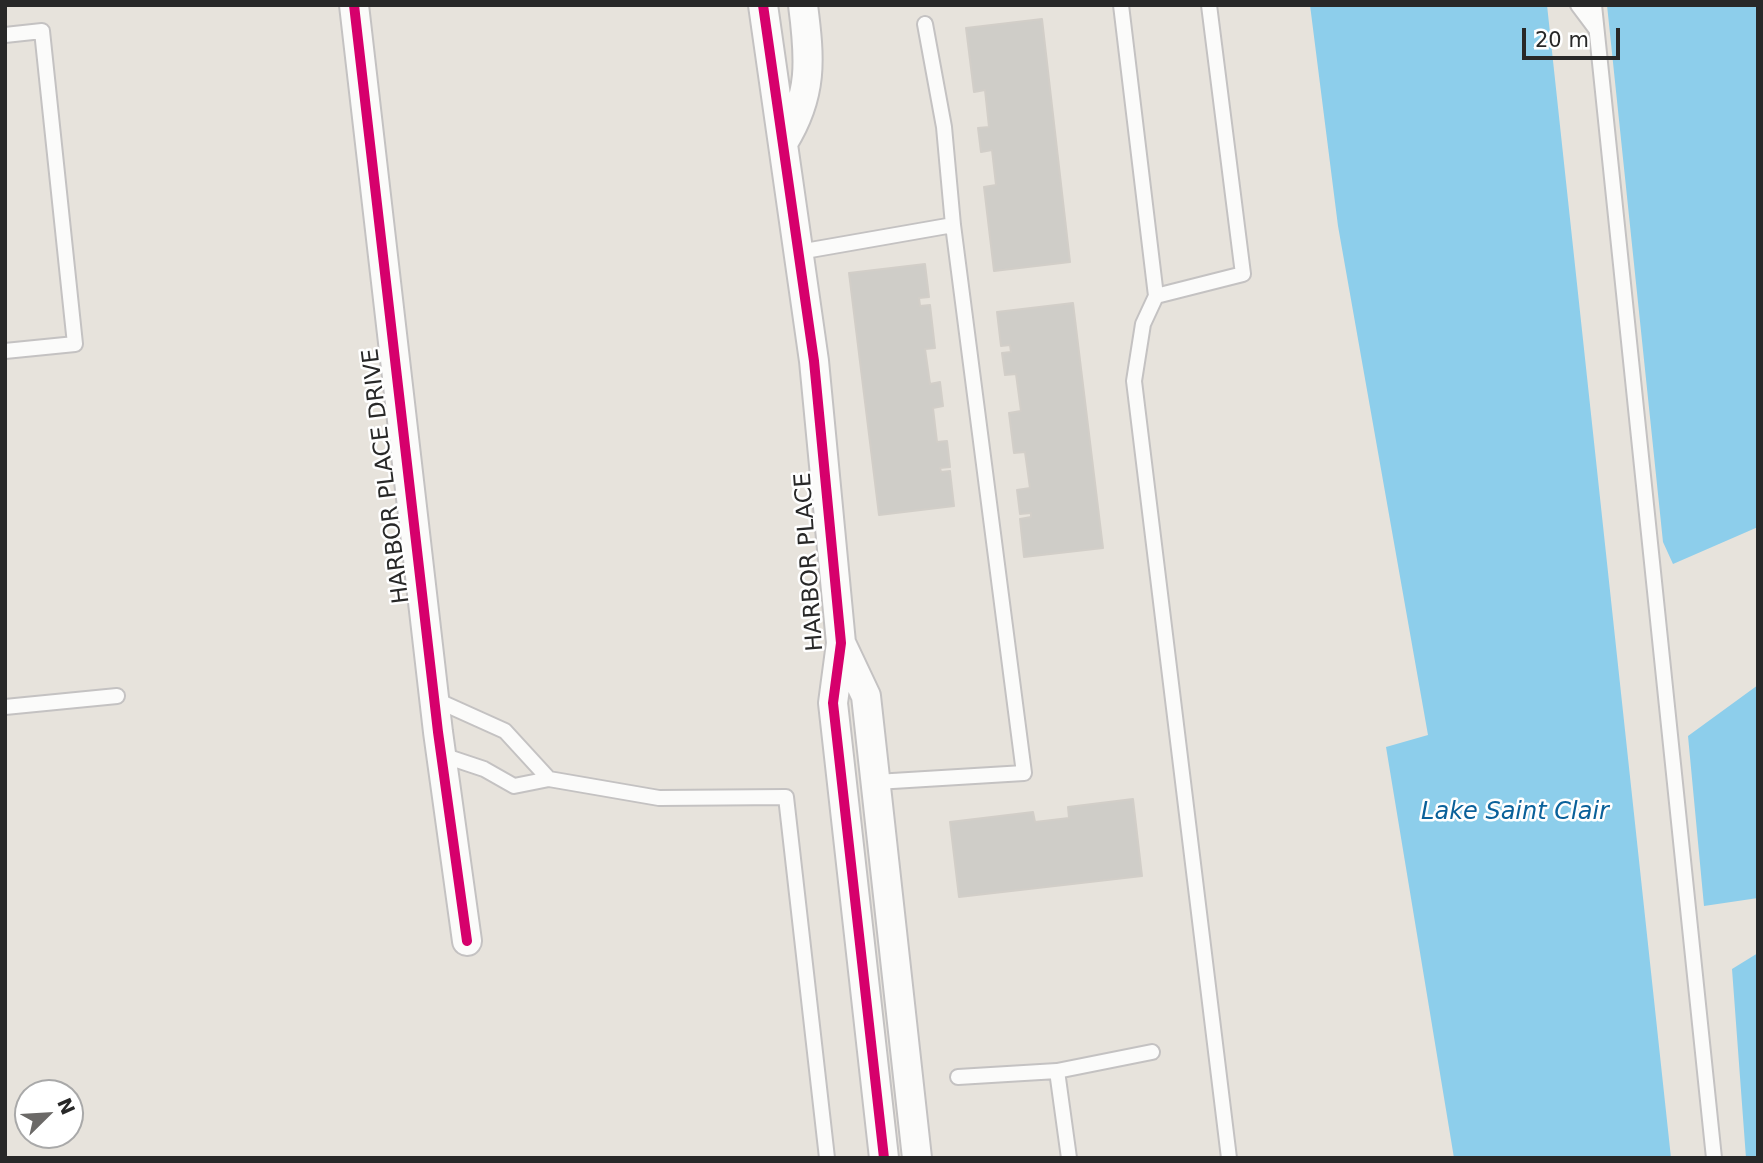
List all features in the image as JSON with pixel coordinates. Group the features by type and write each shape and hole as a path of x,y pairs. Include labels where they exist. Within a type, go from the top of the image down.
{"street":[{"name":"HARBOR PLACE DRIVE","path":"354,5 434,699 467,941"},
{"path":"747,5 758,84 766,110 783,143"},
{"name":"HARBOR PLACE","path":"763,5 814,361 841,643 833,703 884,1158"},
{"path":"783,143 795,124 808,82 803,5"},
{"path":"767,44 806,38"},
{"name":"HARBOR PLACE","path":"841,643 866,696 917,1158"},
{"path":"852,870 885,868"}],"lane":[{"path":"1121,5 1156,296 1143,324 1133,381 1229,1158"},
{"path":"1156,296 1243,274 1209,5"},
{"path":"1578,5 1597,30"},
{"path":"1594,5 1714,1158"},
{"path":"876,782 1024,773 988,508 953,225 944,127 925,24"},
{"path":"5,35 42,31 75,344 5,351"},
{"path":"799,252 953,225"},
{"path":"5,707 117,696"},
{"path":"434,699 505,731 549,779"},
{"path":"442,755 484,769 514,786 549,779 659,798 786,797 827,1158"},
{"path":"958,1077 1057,1071 1152,1052"},
{"path":"1057,1071 1069,1158"}],"water":[{"name":"Lake Saint Clair","path":"1310,5 1547,5 1671,1158 1454,1158 1386,747 1428,735 1338,226"},
{"path":"1607,5 1758,5 1758,527 1673,564 1663,542"},
{"path":"1758,685 1758,898 1704,906 1688,736"},
{"path":"1758,953 1758,1158 1746,1158 1732,969"}],"building":[{"path":"1042,19 1070,262 994,271 984,187 996,185 992,150 981,152 978,128 989,127 985,90 974,92 966,28"},
{"path":"925,264 929,297 919,298 920,306 930,305 935,348 925,349 930,384 940,382 943,406 933,408 937,442 947,441 950,467 940,468 941,472 950,471 954,506 879,515 849,273"},
{"path":"1073,303 1103,548 1024,557 1020,519 1031,517 1031,513 1020,514 1017,490 1030,488 1025,452 1014,453 1009,413 1021,411 1016,374 1005,375 1002,353 1011,352 1010,345 1001,346 997,312"},
{"path":"1133,799 1142,876 959,897 950,822 1033,812 1035,822 1069,818 1068,807"}],"cycle path":[{"path":"354,5 438,732 467,941"},
{"path":"763,5 814,361 841,643 833,703 884,1158"}]}
